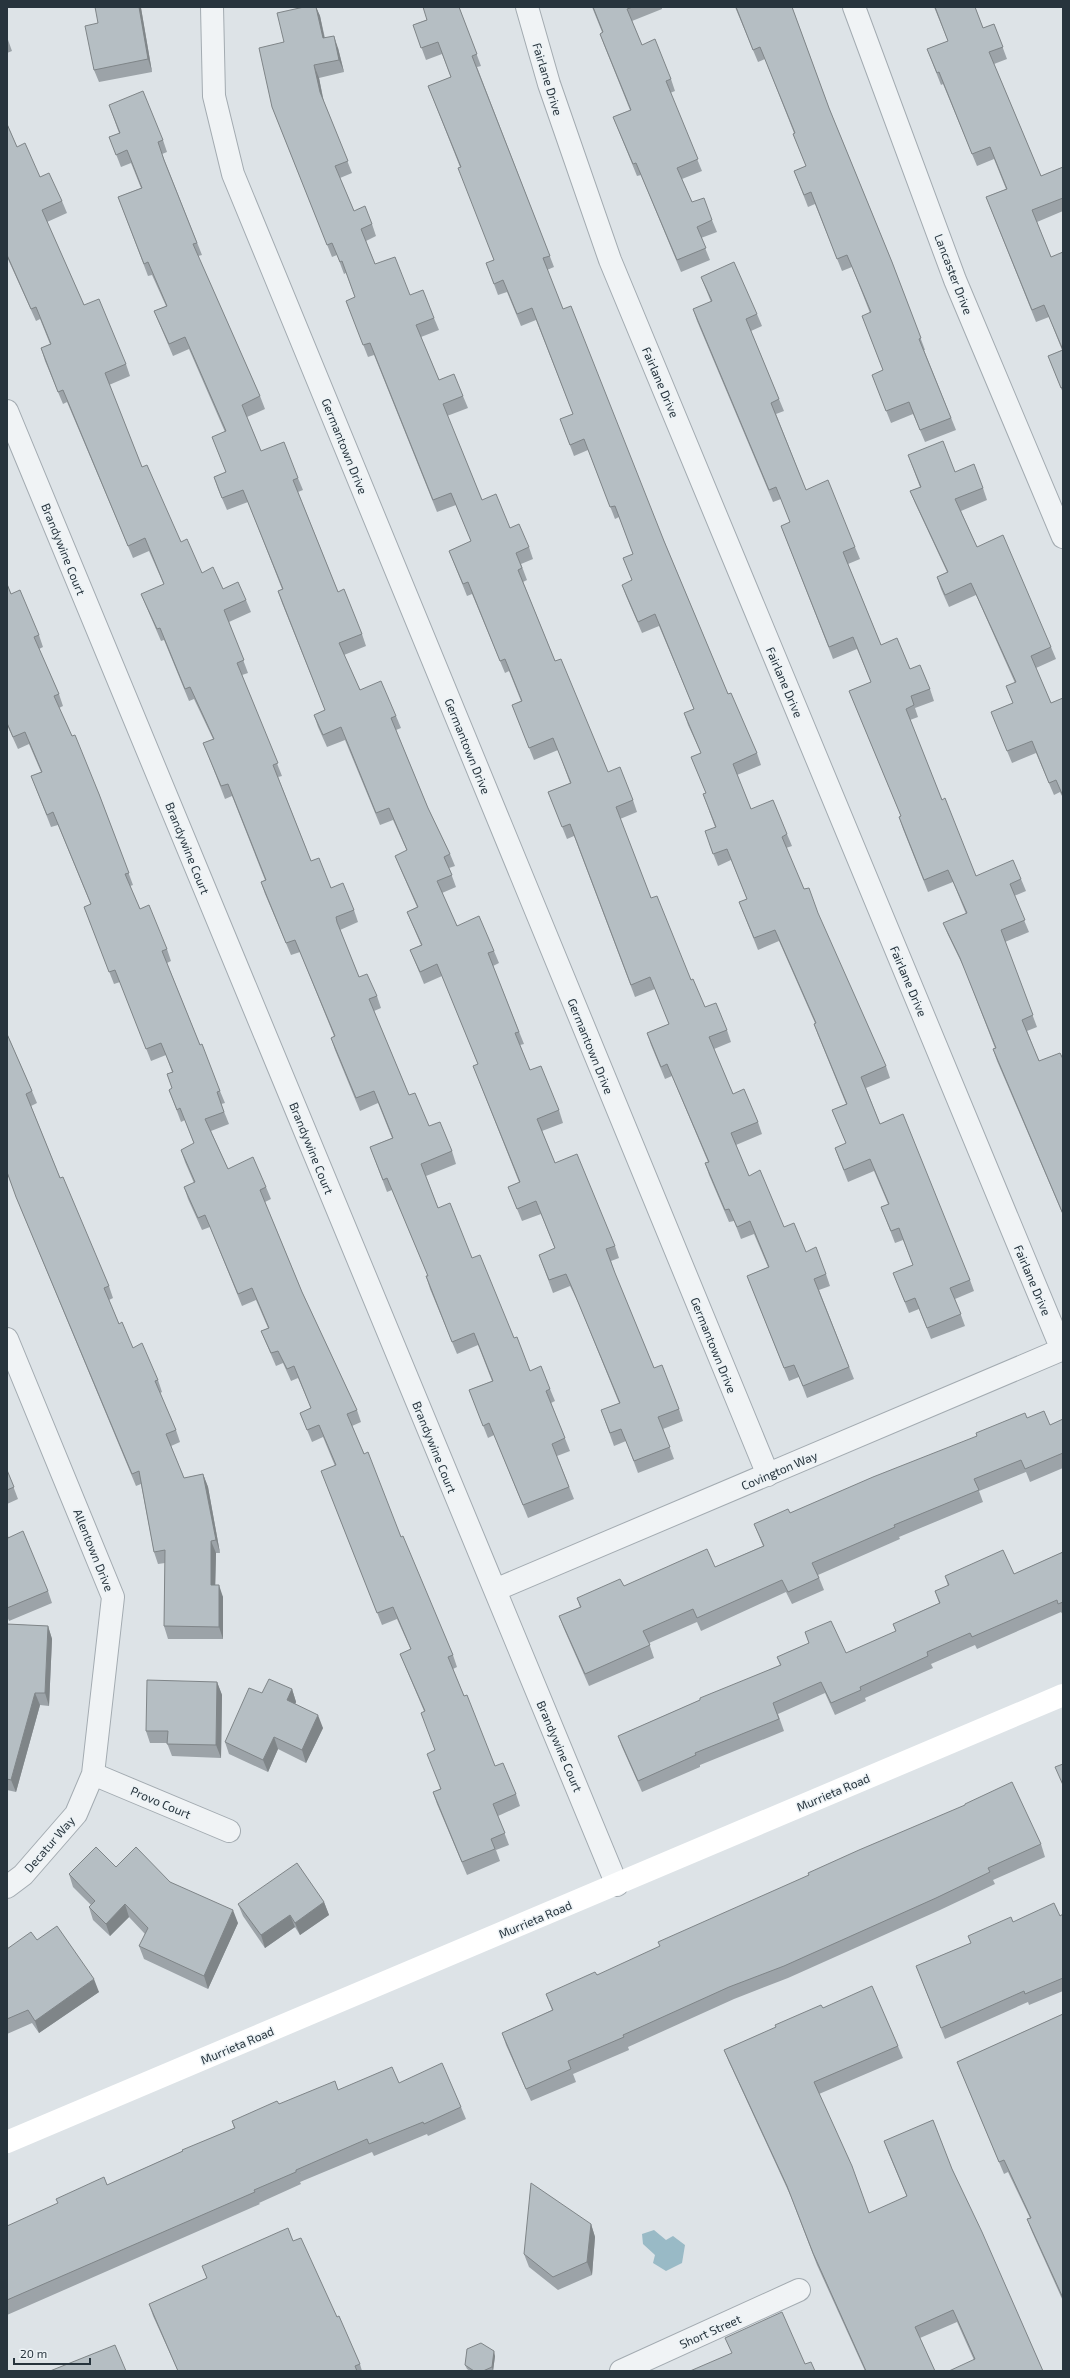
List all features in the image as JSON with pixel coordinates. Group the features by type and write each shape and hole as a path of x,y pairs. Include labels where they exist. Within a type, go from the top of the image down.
{"main road":[{"name":"Murrieta Road","path":"7,2142 1063,1695"}],"street":[{"name":"Germantown Drive","path":"212,7 214,96 233,174 768,1475"},
{"name":"Fairlane Drive","path":"527,7 549,84 610,260 1063,1349"},
{"name":"Lancaster Drive","path":"854,7 955,280 1063,537"},
{"name":"Brandywine Court","path":"7,411 617,1884"},
{"name":"Allentown Drive","path":"7,1339 113,1597 93,1774"},
{"name":"Covington Way","path":"495,1590 1063,1349"},
{"name":"Provo Court","path":"93,1774 229,1831"},
{"name":"Decatur Way","path":"7,1887 23,1875 76,1814 93,1774"},
{"name":"Short Street","path":"621,2371 800,2290"}],"water":[{"path":"654,2230 666,2240 673,2236 685,2245 682,2263 666,2271 653,2263 655,2255 643,2244 642,2234"}],"building":[{"path":"95,7 139,7 148,59 94,70 85,26 98,23"},
{"path":"304,7 316,7 323,38 334,36 339,60 314,65 320,92 348,161 335,166 354,211 365,206 372,224 361,229 375,264 395,257 410,295 423,290 434,318 416,325 439,380 454,374 463,396 443,404 482,500 496,494 510,528 519,524 529,547 516,553 522,568 518,570 555,661 561,659 608,772 620,767 633,800 616,807 651,898 657,896 691,980 693,979 705,1007 716,1003 727,1030 709,1037 733,1094 744,1089 758,1122 731,1133 749,1176 760,1170 784,1227 794,1223 806,1252 816,1247 826,1274 814,1279 849,1367 803,1386 794,1365 784,1368 747,1276 769,1267 750,1221 737,1227 729,1209 725,1210 705,1163 709,1162 667,1064 661,1067 647,1033 669,1024 650,977 631,985 570,824 562,827 548,792 571,783 553,738 529,748 512,705 522,701 505,659 500,661 468,582 463,584 449,551 471,541 451,493 433,500 370,343 363,345 346,301 355,297 342,261 340,262 332,243 327,245 272,107 259,48 284,42 277,13"},
{"path":"423,7 459,7 477,54 472,56 550,256 543,258 563,309 571,306 664,541 728,694 731,693 757,753 733,764 751,809 773,800 787,834 782,837 804,889 809,888 818,913 886,1066 861,1077 880,1124 903,1114 970,1280 950,1288 961,1314 927,1328 915,1298 905,1302 893,1273 913,1265 899,1228 891,1231 881,1207 889,1204 870,1159 844,1170 835,1148 846,1143 832,1110 847,1104 814,1024 816,1023 775,930 754,938 739,902 747,899 727,849 713,854 705,831 716,827 703,794 706,793 691,757 701,753 684,713 694,709 655,614 638,622 622,585 632,580 623,558 633,554 615,506 610,507 584,439 570,445 560,419 573,414 532,308 517,314 503,280 494,284 486,263 494,260 458,168 461,167 428,86 451,77 438,42 421,48 413,25 427,20"},
{"path":"593,7 633,7 627,9 642,45 655,39 671,79 666,81 698,159 677,168 692,202 704,198 712,220 697,227 706,248 677,260 636,163 633,164 613,117 631,110 600,34 603,32"},
{"path":"736,7 792,7 829,108 892,262 921,338 919,339 951,418 920,430 909,402 886,411 872,375 883,370 862,316 871,312 847,255 837,259 811,192 804,195 794,171 806,166 793,134 795,133 760,47 753,50"},
{"path":"935,7 975,7 983,28 994,24 1003,47 989,52 1041,176 1063,167 1063,198 1032,210 1051,257 1063,252 1063,350 1044,305 1032,310 986,197 1007,189 990,147 972,154 939,72 937,73 927,49 948,41"},
{"path":"143,91 163,140 158,142 164,160 197,243 193,244 260,396 242,405 261,451 284,442 298,478 293,480 338,592 344,589 362,634 339,643 360,690 381,681 396,716 391,718 428,808 450,854 444,857 452,875 437,881 457,926 479,916 494,951 488,953 519,1032 515,1033 530,1070 541,1066 559,1110 537,1119 555,1163 577,1154 615,1246 606,1249 615,1273 654,1368 662,1365 679,1409 658,1417 670,1447 634,1461 621,1429 610,1433 601,1410 620,1403 566,1274 549,1280 539,1255 555,1248 536,1201 517,1209 508,1187 520,1182 473,1066 478,1064 437,964 420,972 410,950 422,945 407,912 418,907 395,856 407,850 389,808 376,813 341,727 323,735 314,715 325,710 278,591 283,589 243,490 222,498 214,477 226,472 212,437 226,431 185,337 169,344 154,311 167,306 148,262 144,264 118,197 142,188 127,150 116,155 109,137 120,133 109,105"},
{"path":"7,124 17,147 25,143 40,177 49,173 62,201 42,210 84,305 99,299 126,364 105,373 142,467 147,465 181,542 187,539 202,573 213,567 223,589 238,582 246,600 224,610 244,660 237,663 278,763 273,765 311,861 319,858 331,888 343,883 354,910 336,917 359,977 367,974 377,996 369,999 409,1095 415,1093 429,1126 440,1122 452,1151 421,1164 438,1208 450,1203 472,1258 480,1255 514,1338 517,1337 530,1371 541,1366 550,1389 546,1391 565,1438 552,1444 569,1487 523,1505 489,1423 483,1426 469,1390 493,1381 474,1333 452,1342 426,1276 428,1276 387,1178 383,1180 370,1147 393,1138 374,1091 356,1098 331,1038 335,1036 295,940 286,943 261,882 266,880 228,784 221,786 203,743 214,739 190,687 185,689 160,628 157,629 141,594 164,584 145,538 128,546 63,390 58,392 41,348 51,344 36,307 31,309 7,255"},
{"path":"734,262 757,314 746,319 779,399 771,403 806,490 828,480 855,547 843,552 881,645 897,638 910,669 920,665 930,689 911,696 914,705 906,709 942,800 945,798 976,876 1013,860 1021,879 1010,884 1025,920 1001,930 1033,1015 1022,1020 1039,1061 1060,1053 1063,1059 1063,1214 993,1049 996,1048 960,958 943,923 967,913 948,870 924,880 899,817 901,816 849,691 871,682 853,637 829,647 781,526 790,522 776,487 769,490 693,309 712,301 701,277"},
{"path":"1063,350 1063,387 1061,388 1048,356"},
{"path":"943,441 955,472 974,464 983,488 955,499 977,547 1003,535 1051,647 1031,656 1051,703 1063,698 1063,796 1056,780 1049,783 1032,741 1007,751 991,712 1013,703 1006,686 1016,682 971,583 945,595 937,577 948,572 910,491 921,487 908,455"},
{"path":"7,584 11,594 20,590 39,635 34,637 59,694 54,696 72,736 75,735 99,794 129,873 125,874 140,909 149,905 167,949 162,951 200,1045 202,1044 220,1091 217,1092 224,1112 205,1119 228,1169 253,1157 266,1187 260,1190 302,1292 357,1410 347,1414 364,1454 368,1452 401,1537 403,1536 453,1655 448,1657 464,1696 467,1695 495,1766 503,1763 516,1794 493,1804 505,1833 491,1839 495,1849 462,1862 433,1792 441,1789 427,1754 435,1750 421,1713 425,1711 400,1654 411,1649 393,1607 377,1613 321,1471 336,1465 319,1425 307,1430 300,1413 311,1408 294,1366 287,1369 278,1351 271,1353 261,1331 269,1328 252,1288 238,1294 205,1215 198,1218 184,1187 195,1182 181,1150 194,1143 180,1108 177,1110 169,1090 172,1088 167,1074 173,1072 161,1043 146,1049 115,970 109,972 84,907 91,904 53,812 47,815 31,776 42,772 25,732 13,737 7,723"},
{"path":"7,1034 32,1091 26,1094 60,1178 63,1177 109,1286 104,1288 119,1324 122,1322 133,1348 142,1343 158,1380 155,1381 176,1430 166,1434 184,1478 203,1474 216,1540 211,1541 211,1585 219,1585 219,1627 164,1626 165,1550 154,1552 139,1471 132,1474 16,1197 7,1172"},
{"path":"1044,1411 1050,1425 1063,1419 1063,1453 1025,1469 1021,1460 974,1479 979,1490 894,1525 895,1527 812,1563 819,1578 788,1592 782,1580 697,1618 693,1609 643,1631 650,1645 585,1674 559,1616 581,1607 577,1598 620,1579 624,1586 707,1549 715,1567 764,1546 754,1524 788,1509 790,1513 873,1477 977,1436 976,1433 1025,1413 1027,1418"},
{"path":"7,1470 14,1487 7,1490"},
{"path":"23,1531 48,1591 7,1608 7,1534 8,1538"},
{"path":"1003,1550 1014,1574 1063,1552 1063,1602 1058,1604 1057,1600 972,1637 970,1633 927,1652 928,1656 860,1687 861,1690 831,1703 821,1682 773,1703 779,1719 695,1753 696,1755 638,1781 618,1736 700,1700 700,1698 781,1665 777,1657 809,1643 805,1632 831,1621 846,1653 896,1631 893,1624 940,1603 935,1591 949,1585 945,1576"},
{"path":"7,1624 48,1626 45,1693 35,1693 11,1780 7,1779"},
{"path":"269,1679 292,1689 287,1700 318,1715 302,1750 274,1737 263,1760 225,1742 249,1688 262,1693"},
{"path":"147,1680 217,1682 216,1745 167,1744 168,1731 146,1731"},
{"path":"1063,1764 1063,1785 1055,1767"},
{"path":"1012,1782 1041,1844 988,1868 990,1872 936,1898 784,1966 729,1987 623,2035 624,2037 568,2061 571,2069 526,2089 502,2033 553,2010 546,1994 595,1972 597,1975 660,1946 658,1942 809,1875 808,1873 859,1850 965,1805"},
{"path":"96,1847 116,1867 136,1847 170,1882 233,1910 204,1976 139,1946 148,1928 125,1904 106,1924 89,1907 95,1901 69,1874"},
{"path":"297,1863 324,1902 295,1923 290,1915 261,1935 238,1904"},
{"path":"1054,1903 1060,1916 1063,1914 1063,1978 1025,1994 1024,1991 941,2028 916,1966 971,1943 968,1936 1011,1917 1013,1922"},
{"path":"57,1926 94,1979 35,2021 28,2010 7,2019 7,1949 31,1932 37,1940"},
{"path":"872,1986 898,2046 814,2082 852,2166 869,2213 907,2196 884,2141 933,2120 952,2169 982,2232 1043,2371 949,2371 975,2359 953,2310 915,2327 935,2371 866,2371 813,2253 787,2186 724,2050 776,2027 775,2025 821,2005 823,2008"},
{"path":"1063,2014 1063,2298 1027,2219 1031,2218 1004,2160 999,2162 957,2062"},
{"path":"442,2063 461,2107 424,2124 423,2122 369,2144 367,2139 296,2170 296,2172 254,2190 255,2192 7,2300 7,2226 58,2203 56,2199 104,2177 107,2185 183,2151 182,2150 235,2128 232,2121 277,2101 279,2104 335,2081 338,2090 392,2067 399,2083"},
{"path":"531,2183 591,2224 587,2262 553,2277 524,2254"},
{"path":"288,2228 293,2241 301,2238 337,2317 339,2316 360,2364 355,2366 357,2371 178,2371 149,2304 207,2278 202,2266"},
{"path":"782,2312 805,2364 811,2362 815,2371 690,2371 732,2353 725,2338"},
{"path":"481,2343 494,2351 492,2367 483,2371 474,2371 465,2365 467,2349"},
{"path":"115,2345 126,2371 50,2371"}]}
